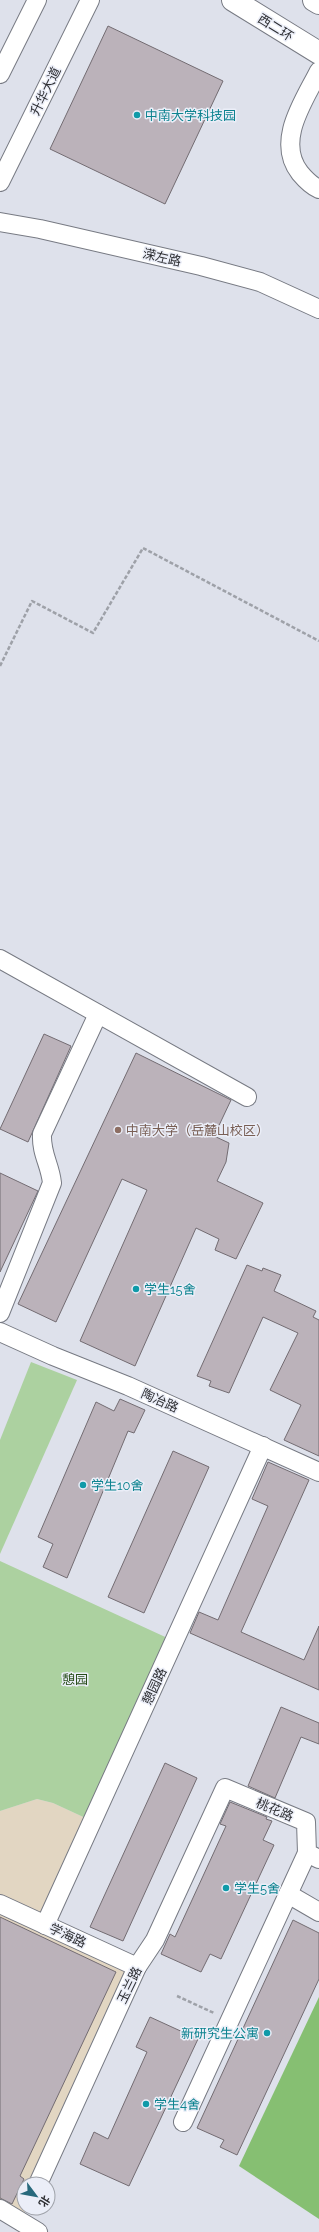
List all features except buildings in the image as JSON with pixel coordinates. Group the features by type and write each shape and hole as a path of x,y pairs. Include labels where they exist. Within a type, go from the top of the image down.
{"main road":[{"name":"西二环","path":"232,0 319,53"},
{"path":"314,0 319,3"}],"street":[{"path":"0,74 37,0"},
{"name":"升华大道","path":"0,182 90,0"},
{"path":"319,71 295,120 291,139 294,166 304,178 319,189"},
{"name":"溁左路","path":"0,222 40,229 216,270 260,282 319,309"},
{"path":"0,959 247,1096"},
{"path":"0,1313 52,1183 50,1168 41,1148 42,1134 98,1014"},
{"name":"陶冶路","path":"0,1332 128,1386 319,1472"},
{"name":"憩园路","path":"45,1925 263,1446"},
{"name":"桃花路","path":"225,1788 306,1822 313,1856"},
{"name":"玉兰路","path":"42,2176 137,1967 155,1940 225,1788"},
{"path":"183,2122 288,1894 313,1856"},
{"path":"288,1894 319,1912"},
{"name":"学海路","path":"0,1904 137,1967"},
{"path":"0,2209 16,2213"},
{"path":"25,2216 38,2232"}],"path":[{"path":"0,666 32,601 93,633 143,548 319,641"},
{"path":"177,1996 230,2020"}],"shaded area":[{"path":"37,1799 53,1803 92,1821 45,1925 137,1967 42,2176 16,2176 16,2216 23,2216 20,2222 0,2209 0,1811"}],"green space":[{"path":"31,1362 77,1380 0,1554 0,1440"},
{"name":"憩园","path":"0,1561 174,1641 92,1821 53,1803 37,1799 0,1811"},
{"path":"319,1997 319,2219 239,2166"}],"place":[{"name":"中南大学科技园","path":"137,115"},
{"name":"中南大学（岳麓山校区）","path":"118,1130"},
{"name":"学生15舍","path":"136,1289"},
{"name":"学生10舍","path":"83,1485"},
{"name":"学生5舍","path":"226,1888"},
{"name":"新研究生公寓","path":"267,2033"},
{"name":"学生4舍","path":"146,2104"}]}
